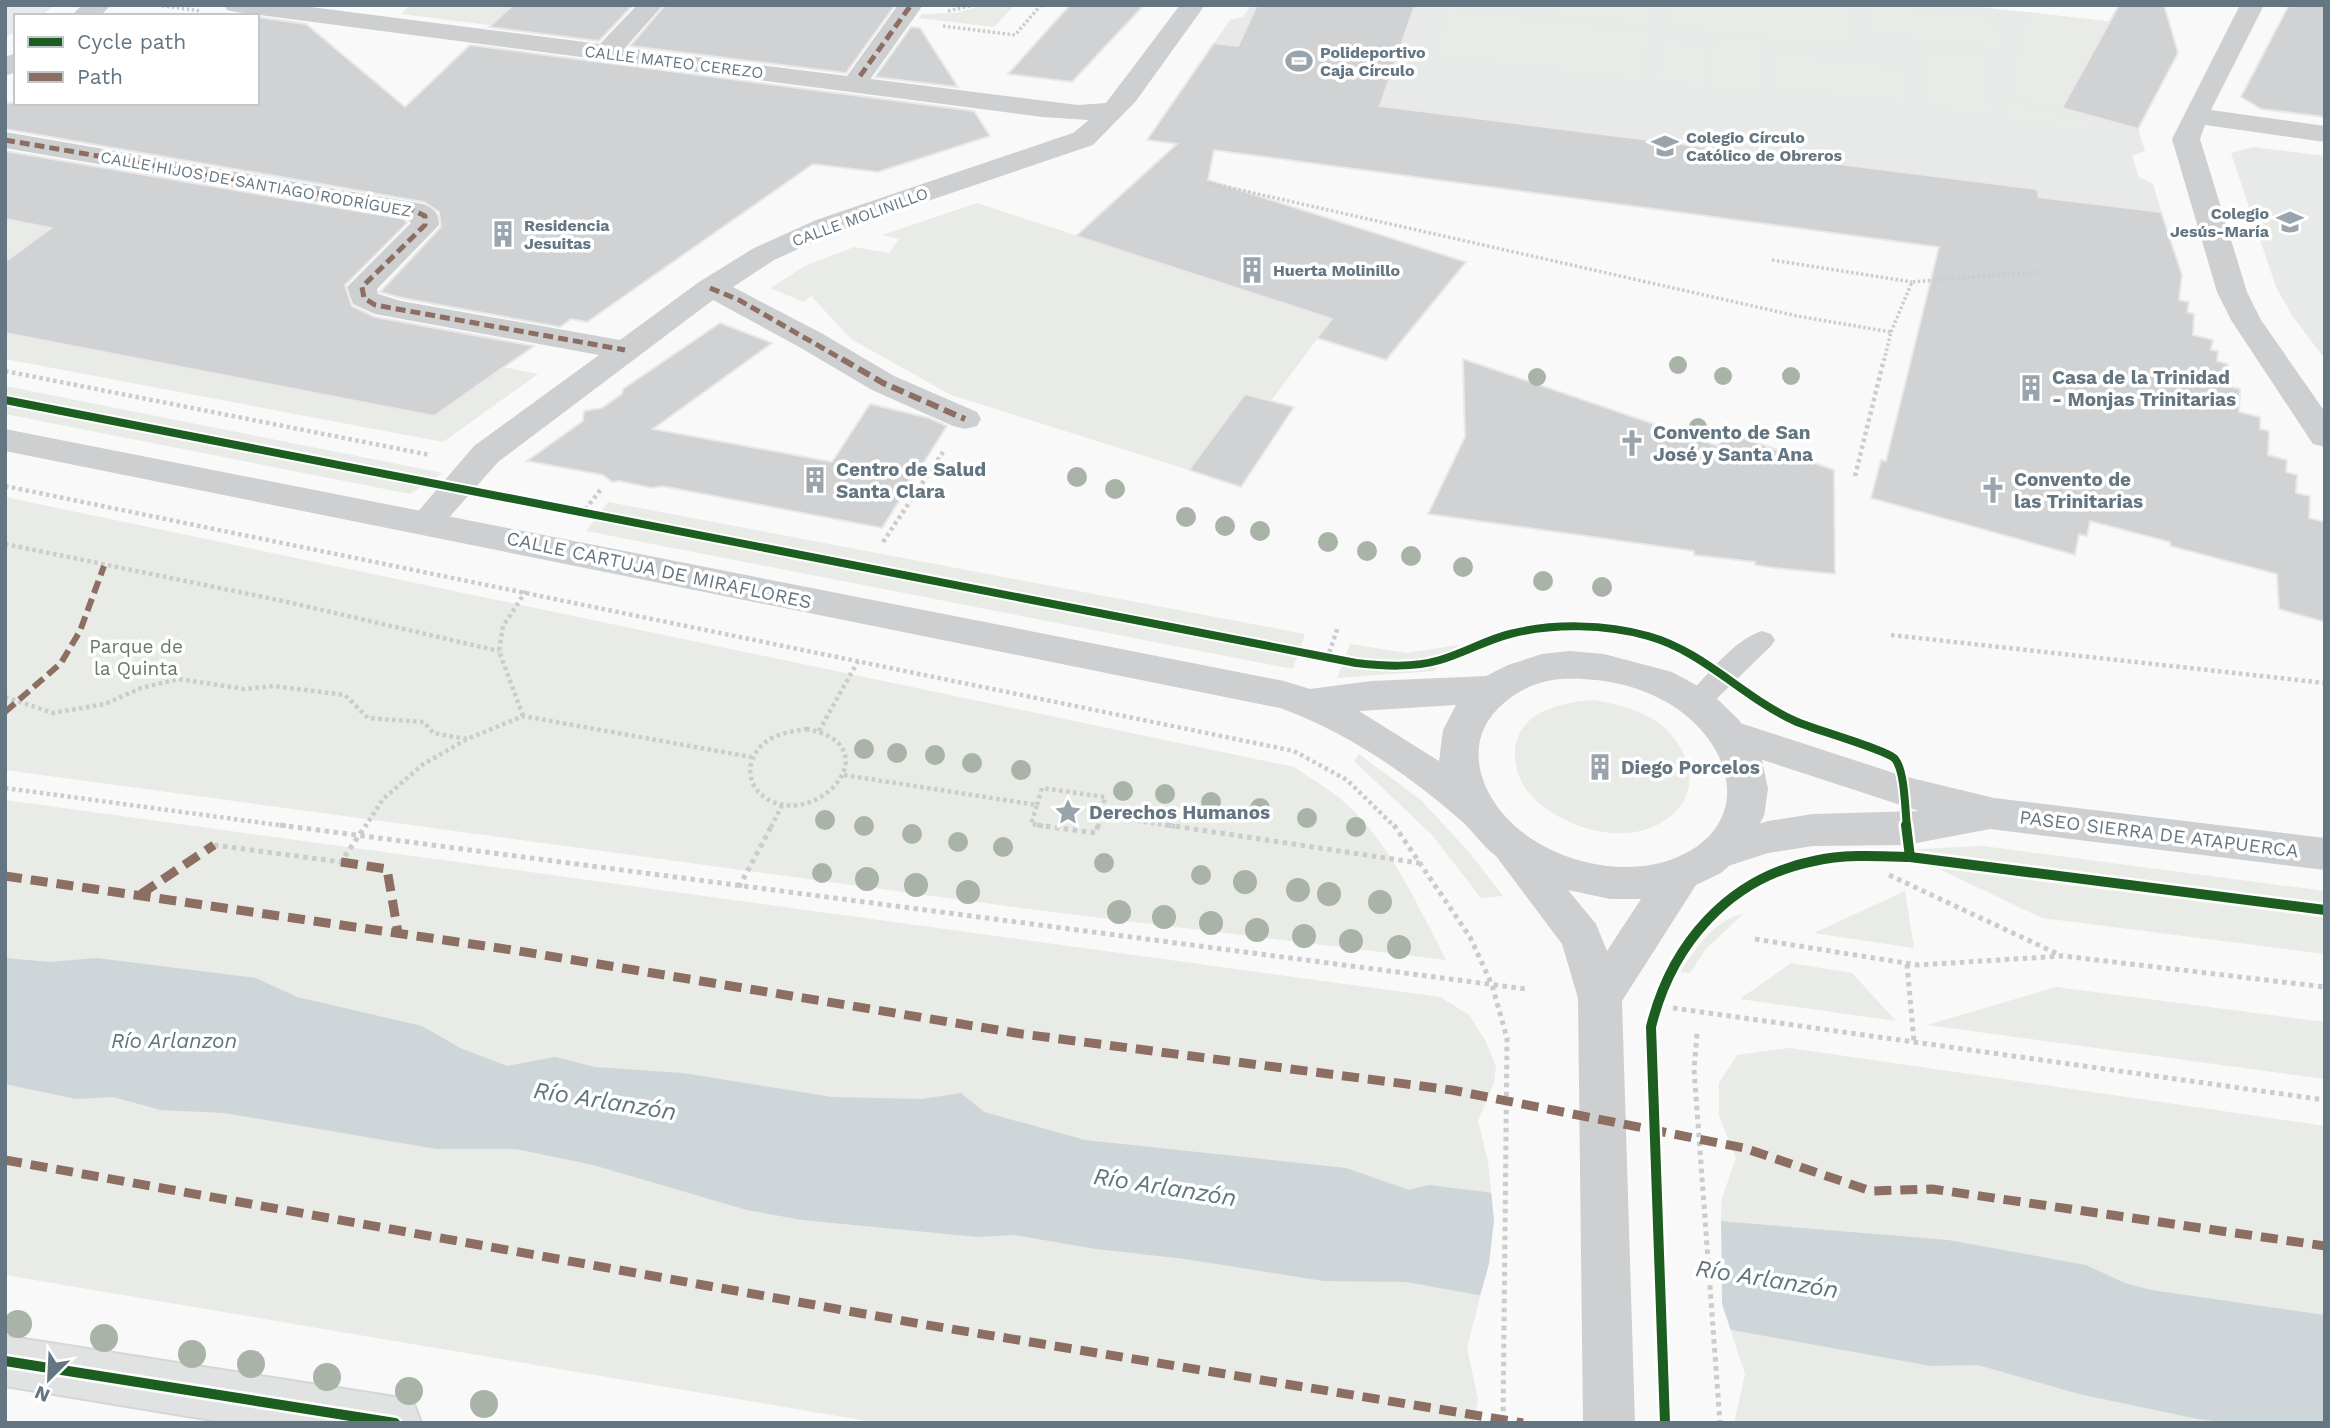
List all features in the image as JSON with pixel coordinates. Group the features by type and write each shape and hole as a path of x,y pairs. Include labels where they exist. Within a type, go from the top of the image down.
{"highway":[{"path":"5,1361 395,1423"}],"street":[{"name":"CALLE MATEO CEREZO","path":"236,5 371,13 606,53 1042,109 1079,113 1113,111"},
{"path":"606,53 651,5"},
{"name":"CALLE MOLINILLO","path":"426,522 485,454 710,288 796,238 1083,139 1097,129 1113,111 1193,5"},
{"path":"2252,5 2186,139 2232,292 2246,320 2322,429"},
{"path":"860,76 906,13"},
{"path":"2195,116 2325,134"},
{"name":"CALLE HIJOS DE SANTIAGO RODRÍGUEZ","path":"5,140 413,210 425,216 425,225 362,287 364,298 375,304 401,310 625,350"},
{"path":"710,288 738,300 813,341 883,383 965,419"},
{"name":"CALLE CARTUJA DE MIRAFLORES","path":"5,440 1284,695 1311,703 1382,741 1474,808"},
{"path":"1507,844 1546,867 1591,880 1637,883 1680,875 1703,865 1722,852 1742,826 1749,795 1744,764 1728,734 1696,702 1664,683 1628,670 1589,665 1552,666 1519,675 1491,690 1469,714 1458,744 1459,776 1474,808 1507,844 1581,937 1600,1009 1609,1423"},
{"name":"CALLE CARTUJA DE MIRAFLORES","path":"1311,703 1371,695 1491,690"},
{"name":"PASEO SIERRA DE ATAPUERCA","path":"1728,734 1902,791 1994,814 2325,854"},
{"name":"PASEO SIERRA DE ATAPUERCA","path":"1722,852 1768,837 1813,830 1906,829 1994,814"},
{"path":"1600,1009 1680,875"}],"lane":[{"path":"1696,702 1762,640"}],"path":[{"path":"906,13 1014,38 1041,5"},
{"path":"1209,183 1797,316 1891,332"},
{"path":"1772,260 1912,282 2038,272"},
{"path":"1855,476 1891,332 1912,282"},
{"path":"5,372 440,457"},
{"path":"883,542 965,419"},
{"path":"5,486 1294,751 1347,780 1393,823 1470,937 1492,985 1507,1038 1503,1423"},
{"path":"576,522 602,488"},
{"path":"569,511 596,516"},
{"path":"5,544 284,601 499,651"},
{"path":"523,716 499,651 503,626 531,584"},
{"path":"1313,656 1331,659 1338,627"},
{"path":"1891,635 2325,683"},
{"path":"820,731 858,661"},
{"path":"5,697 53,713 106,704 141,688 179,679 244,689 274,687 345,695 368,718 424,722 433,733 467,739"},
{"path":"214,845 341,862 383,799 422,765 467,739 523,716 751,757"},
{"path":"789,731 820,731 835,738 847,759 844,775 829,792 816,800 801,804 770,801 757,793 749,782 747,770 751,757 759,746 773,736 789,731"},
{"path":"844,775 1037,805"},
{"path":"5,788 1526,989"},
{"path":"1042,788 1105,797 1101,815 1096,833 1031,824 1042,788"},
{"path":"739,887 783,803"},
{"path":"1101,815 1420,863"},
{"path":"1881,872 2063,956"},
{"path":"1755,939 1907,964 2063,956 2325,987"},
{"path":"1907,964 1914,1042"},
{"path":"1673,1008 2325,1100"},
{"path":"1697,1034 1694,1069 1720,1423"}],"shaded area":[{"path":"5,5 55,5 43,14 14,14 14,32 5,38"},
{"name":"Colegio Círculo Católico de Obreros","path":"1251,5 1962,5 2113,22 2137,46 2177,56 2138,129 2145,151 2132,156 2139,177 2153,184 2182,278 1147,140 1230,20 1243,17"},
{"name":"Colegio Jesús-María","path":"2254,147 2325,156 2325,359 2293,317 2276,287 2231,153"}],"green space":[{"path":"410,5 624,5 592,38 401,14"},
{"path":"984,5 1015,5 994,27 919,18 922,14 956,13"},
{"path":"1480,5 1652,5 1649,25"},
{"path":"1669,5 1847,5 1847,47 1667,26"},
{"path":"1868,5 1997,19 2000,48 1869,33"},
{"path":"1447,9 1649,33 1642,80 1435,55"},
{"path":"2028,12 2113,22 2062,108 2092,116 2090,120 2009,97"},
{"path":"1715,36 1764,42 1760,92 1709,87"},
{"path":"1662,40 1706,44 1704,88 1657,82"},
{"path":"1923,49 1987,57 1991,115 1927,107"},
{"path":"1778,53 1908,69 1910,104 1775,87"},
{"path":"2004,99 2103,127 2103,132 2007,120"},
{"path":"5,157 472,361 538,374 443,442 5,359"},
{"path":"977,203 1332,319 1271,401 1245,394 1189,470 951,395 851,339 811,296 804,302 770,288 805,266 854,247 889,253 899,239 882,235"},
{"path":"5,386 443,473 410,494 5,414"},
{"name":"Parque de la Quinta","path":"5,497 1294,767 1343,801 1375,836 1402,876 1446,960 1037,910 5,770"},
{"path":"608,502 1305,634 1293,669 586,531"},
{"path":"1350,644 1407,653 1459,645 1434,671 1337,678"},
{"path":"1595,700 1630,709 1651,718 1663,726 1681,749 1687,762 1688,790 1672,815 1655,826 1637,832 1617,833 1577,825 1542,805 1528,792 1521,780 1515,758 1516,743 1521,730 1530,720 1554,707"},
{"path":"1359,754 1421,800 1469,852 1503,896 1481,898 1432,835 1354,761"},
{"path":"5,800 1440,997 1469,1015 1485,1040 1496,1066 1494,1083 1478,1121 1488,1161 1494,1221 1489,1264 1467,1347 1478,1400 1474,1423 879,1423 5,1275"},
{"path":"1983,846 2325,891 2325,954 2042,918 1899,850"},
{"path":"1905,891 1914,948 1814,933"},
{"path":"1743,914 1706,949 1690,973 1680,972 1714,929 1732,917"},
{"path":"1791,963 1852,973 1896,1021 1740,999"},
{"path":"2056,987 2325,1022 2325,1079 1927,1025"},
{"path":"1790,1048 2325,1126 2325,1423 1734,1423 1745,1374 1722,1304 1719,1246 1722,1198 1736,1158 1719,1116 1719,1083 1737,1055"}],"water":[{"name":"Río Arlanzon","path":"5,958 49,962 97,958 256,978 297,997 422,1026 460,1048 507,1066 555,1057 595,1067 683,1073 832,1097 922,1099 961,1093 984,1112 1085,1140 1346,1168 1409,1190 1429,1185 1719,1221 1948,1240 2086,1265 2125,1283 2151,1290 2325,1315 2325,1423 2232,1423 2198,1419 2079,1394 1978,1365 1931,1366 1693,1323 1512,1301 1406,1282 1324,1281 1015,1235 978,1237 802,1220 747,1210 593,1165 516,1149 437,1149 224,1113 161,1110 113,1097 76,1099 5,1084"}],"pier":[{"path":"1491,1189 1574,1190 1721,1217 1722,1304 1732,1334 1693,1326 1479,1300 1489,1264 1494,1221"}],"building":[{"path":"513,5 633,5 599,41 489,27"},
{"path":"665,5 895,5 846,73 630,46"},
{"path":"1070,5 1144,5 1072,82 1008,74"},
{"path":"1257,5 1415,5 1380,106 2037,189 2039,197 2161,212 2182,275 2179,300 2189,302 2187,312 2194,314 2193,335 2213,340 2211,350 2218,351 2217,361 2228,364 2226,375 2232,376 2231,387 2240,389 2239,412 2260,417 2260,429 2269,431 2268,455 2287,460 2286,472 2297,475 2296,493 2310,496 2309,518 2325,522 2325,622 2279,609 2277,574 2170,546 2170,542 2090,521 2087,536 2079,534 2075,555 1871,498 1881,460 1886,461 1939,247 1214,150 1208,180 1466,262 1386,360 1317,338 1332,319 1076,236 1177,144 1147,140 1214,43 1238,46"},
{"path":"2119,5 2164,5 2178,53 2138,129 2062,108"},
{"path":"2289,5 2325,5 2325,117 2261,109 2241,97"},
{"path":"259,17 306,24 405,107 470,45 974,111 990,136 878,172 813,164 587,322 571,319 560,327 380,292 441,227 439,212 424,202 5,129 5,103 259,105"},
{"path":"911,27 920,28 958,87 875,77"},
{"path":"5,151 404,219 407,223 345,285 352,306 375,317 534,346 434,416 5,333 5,262 51,228 5,219"},
{"path":"720,323 772,343 653,429 832,462 870,404 929,418 947,426 882,528 662,486 653,488 612,482 603,475 527,461 583,421 584,411 602,408 622,394 623,389"},
{"name":"Convento de San José y Santa Ana","path":"1463,359 1718,446 1727,432 1834,470 1835,574 1775,568 1755,565 1755,562 1694,555 1694,551 1428,514 1465,437"},
{"path":"1245,394 1294,407 1241,487 1189,470"}],"marked path":[{"path":"860,76 911,5"},
{"path":"5,140 413,210 425,216 425,225 362,287 364,298 375,305 625,350"},
{"path":"710,288 739,300 883,383 965,419"},
{"path":"5,712 61,663 80,631 104,566"},
{"path":"141,894 214,845"},
{"path":"341,862 387,869 398,933"},
{"path":"5,876 519,951 1022,1034 1452,1090 1744,1148 1871,1191 1932,1189 2325,1246"},
{"path":"5,1160 921,1324 1523,1423"}],"cycle path":[{"path":"5,400 1356,663 1392,666 1428,663 1499,637 1548,628 1582,628 1650,636 1686,652 1766,706 1826,734 1895,759 1900,770 1910,857 2325,910"},
{"path":"1665,1423 1651,1027 1669,972 1684,946 1703,923 1725,903 1775,872 1829,858 1910,857"},
{"path":"5,1361 395,1423"}],"place":[{"name":"Polideportivo Caja Círculo","path":"1299,61"},
{"name":"Colegio Círculo Católico de Obreros","path":"1665,146"},
{"name":"Colegio Jesús-María","path":"2290,222"},
{"name":"Residencia Jesuitas","path":"503,234"},
{"name":"Huerta Molinillo","path":"1252,270"},
{"name":"Casa de la Trinidad - Monjas Trinitarias","path":"2031,388"},
{"name":"Convento de San José y Santa Ana","path":"1632,443"},
{"name":"Centro de Salud Santa Clara","path":"815,480"},
{"name":"Convento de las Trinitarias","path":"1993,490"},
{"name":"Diego Porcelos","path":"1600,767"},
{"name":"Derechos Humanos","path":"1068,812"}],"water label":[{"name":"Río Arlanzón","path":"605,1101"},
{"name":"Río Arlanzón","path":"1165,1187"},
{"name":"Río Arlanzón","path":"1767,1279"}]}
